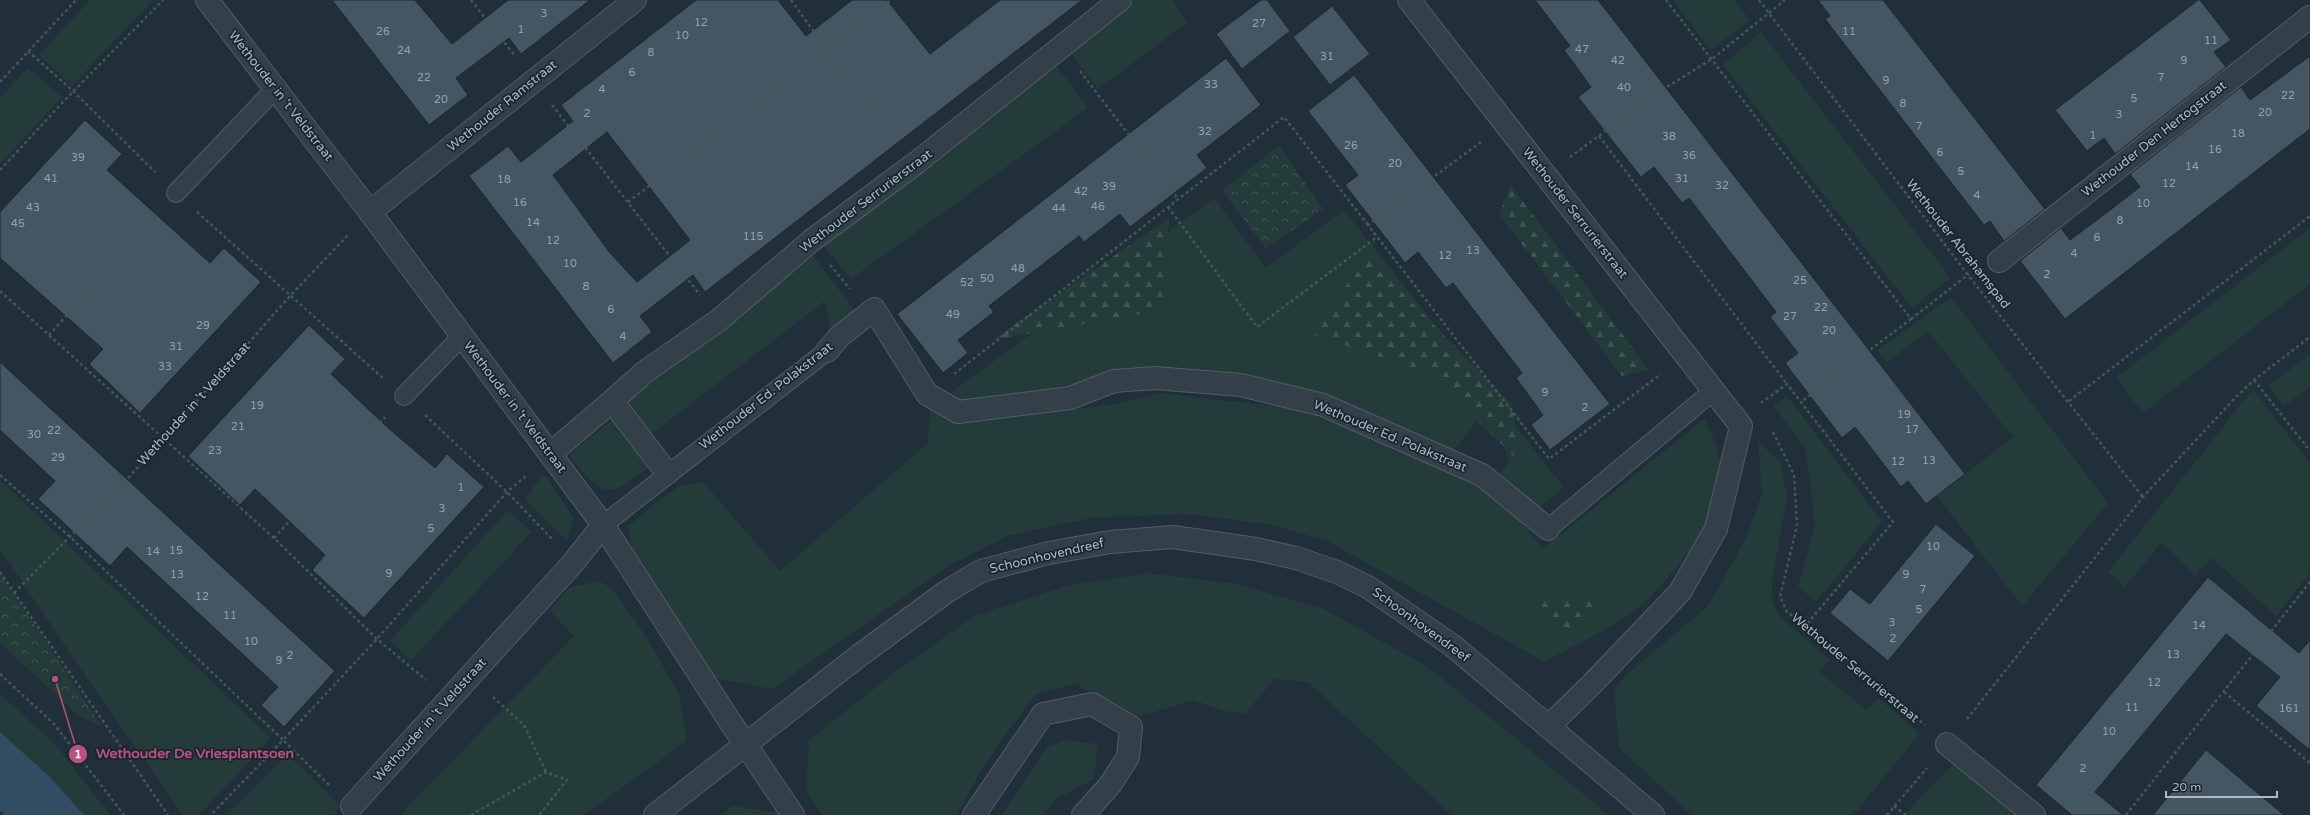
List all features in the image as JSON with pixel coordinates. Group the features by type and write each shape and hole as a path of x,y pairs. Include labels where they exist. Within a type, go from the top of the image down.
{"street":[{"name":"Wethouder in 't Veldstraat","path":"207,0 370,212 603,525 793,815"},
{"name":"Wethouder Ramstraat","path":"370,212 635,0"},
{"name":"Wethouder Serrurierstraat","path":"550,454 646,371 719,320 811,241 916,163 1120,0"},
{"name":"Wethouder Serrurierstraat","path":"1409,0 1739,423"},
{"name":"Wethouder Den Hertogstraat","path":"1998,261 2310,17"},
{"name":"Wethouder Ed. Polakstraat","path":"827,351 839,337 874,310 927,394 958,412 1070,398 1114,381 1155,378 1241,385 1323,405 1482,475 1548,529"},
{"path":"612,401 667,474"},
{"path":"1548,727 1592,684 1680,592 1716,529 1739,423"},
{"name":"Wethouder in 't Veldstraat","path":"352,806 448,698 573,563 603,525"},
{"name":"Schoonhovendreef","path":"655,815 860,654 946,592 981,571 1049,553 1110,542 1173,537 1256,549 1296,558 1337,572 1368,587 1453,646 1654,815"},
{"path":"974,815 1043,714 1092,704 1131,726 1128,756 1110,785 1083,815"},
{"path":"1947,744 2034,815"}],"lane":[{"path":"176,193 275,89"},
{"path":"404,396 462,336"},
{"name":"Wethouder Ed. Polakstraat","path":"603,525 827,351"},
{"name":"Wethouder Ed. Polakstraat","path":"1548,529 1713,391"}],"path":[{"path":"0,82 76,0"},
{"path":"0,170 73,91 162,0"},
{"path":"471,0 719,320"},
{"path":"791,0 827,50 916,163"},
{"path":"628,202 891,0"},
{"path":"1666,0 1911,319"},
{"name":"Wethouder Abrahamspad","path":"1760,0 1968,275 2069,401 2143,497"},
{"path":"1546,176 1657,93 1712,59 1785,0"},
{"path":"1061,47 1178,199"},
{"path":"28,51 73,91 176,193 404,396 507,492 573,563"},
{"path":"927,394 1284,117 1548,459 1686,356"},
{"path":"1368,225 1506,124"},
{"path":"1599,136 1893,522 1806,625"},
{"path":"49,335 176,193"},
{"path":"1168,207 1257,327 1377,237"},
{"name":"Wethouder in 't Veldstraat","path":"14,593 165,438 290,296 370,212"},
{"path":"2069,401 2310,216"},
{"path":"811,241 843,283 874,310"},
{"path":"1801,402 1968,275 1998,261"},
{"path":"0,291 165,438 274,538 377,639 448,698"},
{"path":"1887,815 1947,744 2143,497 2254,380 2310,337"},
{"path":"2254,380 2310,451"},
{"path":"1739,423 1787,384"},
{"path":"274,538 404,396"},
{"name":"Wethouder Serrurierstraat","path":"1739,423 1771,428 1794,474 1798,525 1780,597 1787,612 1806,625 1947,744"},
{"path":"211,815 377,639 507,492 550,454"},
{"path":"0,475 70,537 352,806"},
{"path":"0,572 168,815"},
{"path":"2126,815 2310,582"},
{"path":"0,674 54,724 124,815"},
{"path":"470,675 524,725 546,772 567,780 540,815"},
{"path":"2224,692 2310,763"},
{"path":"471,815 546,772"},
{"path":"1894,806 1906,815"}],"green space":[{"path":"90,0 153,0 72,86 39,55"},
{"path":"1135,0 1172,0 1188,22 1098,89 1069,51"},
{"path":"1672,0 1734,0 1750,20 1711,50"},
{"path":"1761,32 1951,278 1912,308 1723,65"},
{"path":"1055,64 1088,108 851,279 822,244"},
{"path":"28,68 62,97 0,164 0,98"},
{"path":"1279,146 1323,209 1266,249 1222,190"},
{"path":"1511,185 1649,370 1622,376 1499,214"},
{"path":"1214,198 1266,268 1344,210 1564,487 1521,522 1543,549 1704,419 1714,440 1720,460 1721,479 1718,497 1712,514 1702,532 1677,567 1651,597 1639,608 1623,619 1545,662 1327,541 1268,524 1185,514 1091,518 1007,536 951,564 772,689 714,678 632,554 628,526 678,486 703,482 780,571 928,443 930,408","holes":["1191,376 1402,430 1454,450 1479,418 1505,442 1508,463 1493,487 1389,442 1291,408 1159,393 1115,404 1065,410 1051,410 992,420 990,402 1062,386"]},
{"path":"1169,218 1162,310 992,340"},
{"path":"2310,228 2310,284 2143,413 2116,378"},
{"path":"810,252 856,312 830,329 825,301 650,435 622,399"},
{"path":"1366,255 1512,405 1519,461 1427,372 1314,335"},
{"path":"1951,297 2108,503 2022,606 1937,496 2013,437 1928,331 1887,362 1877,350"},
{"path":"2310,354 2310,387 2284,406 2268,386"},
{"path":"2253,389 2310,463 2310,573 2276,616 2212,558 2195,576 2162,542 2125,587 2108,572"},
{"path":"1787,396 1882,522 1816,602 1798,586 1815,525 1806,450 1773,405"},
{"path":"613,419 648,468 622,486 612,489 604,489 597,486 589,479 569,455"},
{"path":"1758,441 1780,462 1787,496 1772,583 1773,603 1781,618 1830,660 1818,671 1866,710 1878,698 1920,733 1856,812 1853,810 1851,813 1853,815 1692,815 1619,748 1614,689 1631,671 1708,606 1746,539 1762,493"},
{"path":"544,473 574,519 567,541 525,499"},
{"path":"0,480 271,738 199,815 183,815 95,690 0,549"},
{"path":"508,510 532,532 411,660 390,641"},
{"path":"0,573 103,728 78,715 0,643"},
{"path":"1147,573 1236,584 1322,608 1427,666 1609,815 1452,815 1308,682 1274,679 1245,714 1225,711 1193,700 1138,717 1075,684 1036,694 1008,731 981,771 957,815 822,815 806,791 809,740 898,670 976,615 1066,586"},
{"path":"599,581 613,589 649,641 679,695 687,741 584,815 400,815 574,636 550,611 570,587"},
{"path":"1606,600 1570,635 1527,601"},
{"path":"0,694 56,745 110,815 84,815 49,776 0,732"},
{"path":"1064,740 1098,744 1094,779 1056,799 1043,815 1002,815 1047,747"},
{"path":"287,754 341,806 333,815 227,815"},
{"path":"1954,764 2015,815 1908,815 1907,812"},
{"path":"732,806 781,813 782,815 721,815"}],"water":[{"path":"0,732 49,776 84,815 4,815 0,811"}],"building":[{"path":"332,0 415,0 452,44 508,0 590,0 521,54 509,38 456,78 468,95 429,125"},
{"path":"696,0 778,0 806,36 852,0 887,0 930,54 1000,0 1082,0 705,292 693,275 640,316 652,332 613,363 469,176 508,146 521,162 573,121 561,105","holes":["607,132 690,240 637,282 610,253 553,175"]},
{"path":"1261,0 1267,0 1290,31 1242,69 1216,34"},
{"path":"1535,0 1598,0 1965,474 1926,504 1908,481 1901,487 1855,427 1842,438 1785,363 1798,353 1770,317 1776,312 1689,198 1682,203 1654,167 1641,177 1578,97 1591,87 1564,50 1570,46"},
{"path":"1818,0 1883,0 2045,209 2004,241 1990,221 1984,225 1825,19 1830,16"},
{"path":"2198,0 2200,0 2231,40 2214,52 2226,67 2115,154 2104,138 2087,151 2055,110"},
{"path":"1332,6 1370,54 1330,85 1293,37"},
{"path":"2310,56 2310,129 2065,319 2020,261 2061,228 2070,240 2140,187 2130,174 2241,87 2250,100"},
{"path":"1226,58 1261,105 1197,155 1207,168 1130,227 1120,214 1084,242 1079,236 989,306 994,312 958,340 968,353 943,373 897,314"},
{"path":"1354,75 1610,404 1550,450 1531,425 1543,415 1516,378 1522,373 1453,283 1446,288 1418,252 1405,263 1345,185 1358,175 1308,111"},
{"path":"85,120 122,154 107,170 210,263 224,248 261,282 140,413 89,364 103,349 0,258 0,212"},
{"path":"309,325 345,359 331,374 386,426 435,468 447,454 484,487 364,618 312,570 325,555 255,489 240,505 188,456"},
{"path":"0,362 335,671 284,727 261,705 278,687 127,547 110,566 38,499 55,481 0,430"},
{"path":"1936,524 1975,556 1888,661 1830,613 1850,589 1870,604"},
{"path":"2208,577 2299,653 2310,640 2310,750 2256,706 2280,677 2226,634 2095,792 2123,815 2072,815 2036,785"},
{"path":"2206,750 2284,815 2153,815"}],"place":[{"name":"Wethouder De Vriesplantsoen","path":"55,679"}]}
